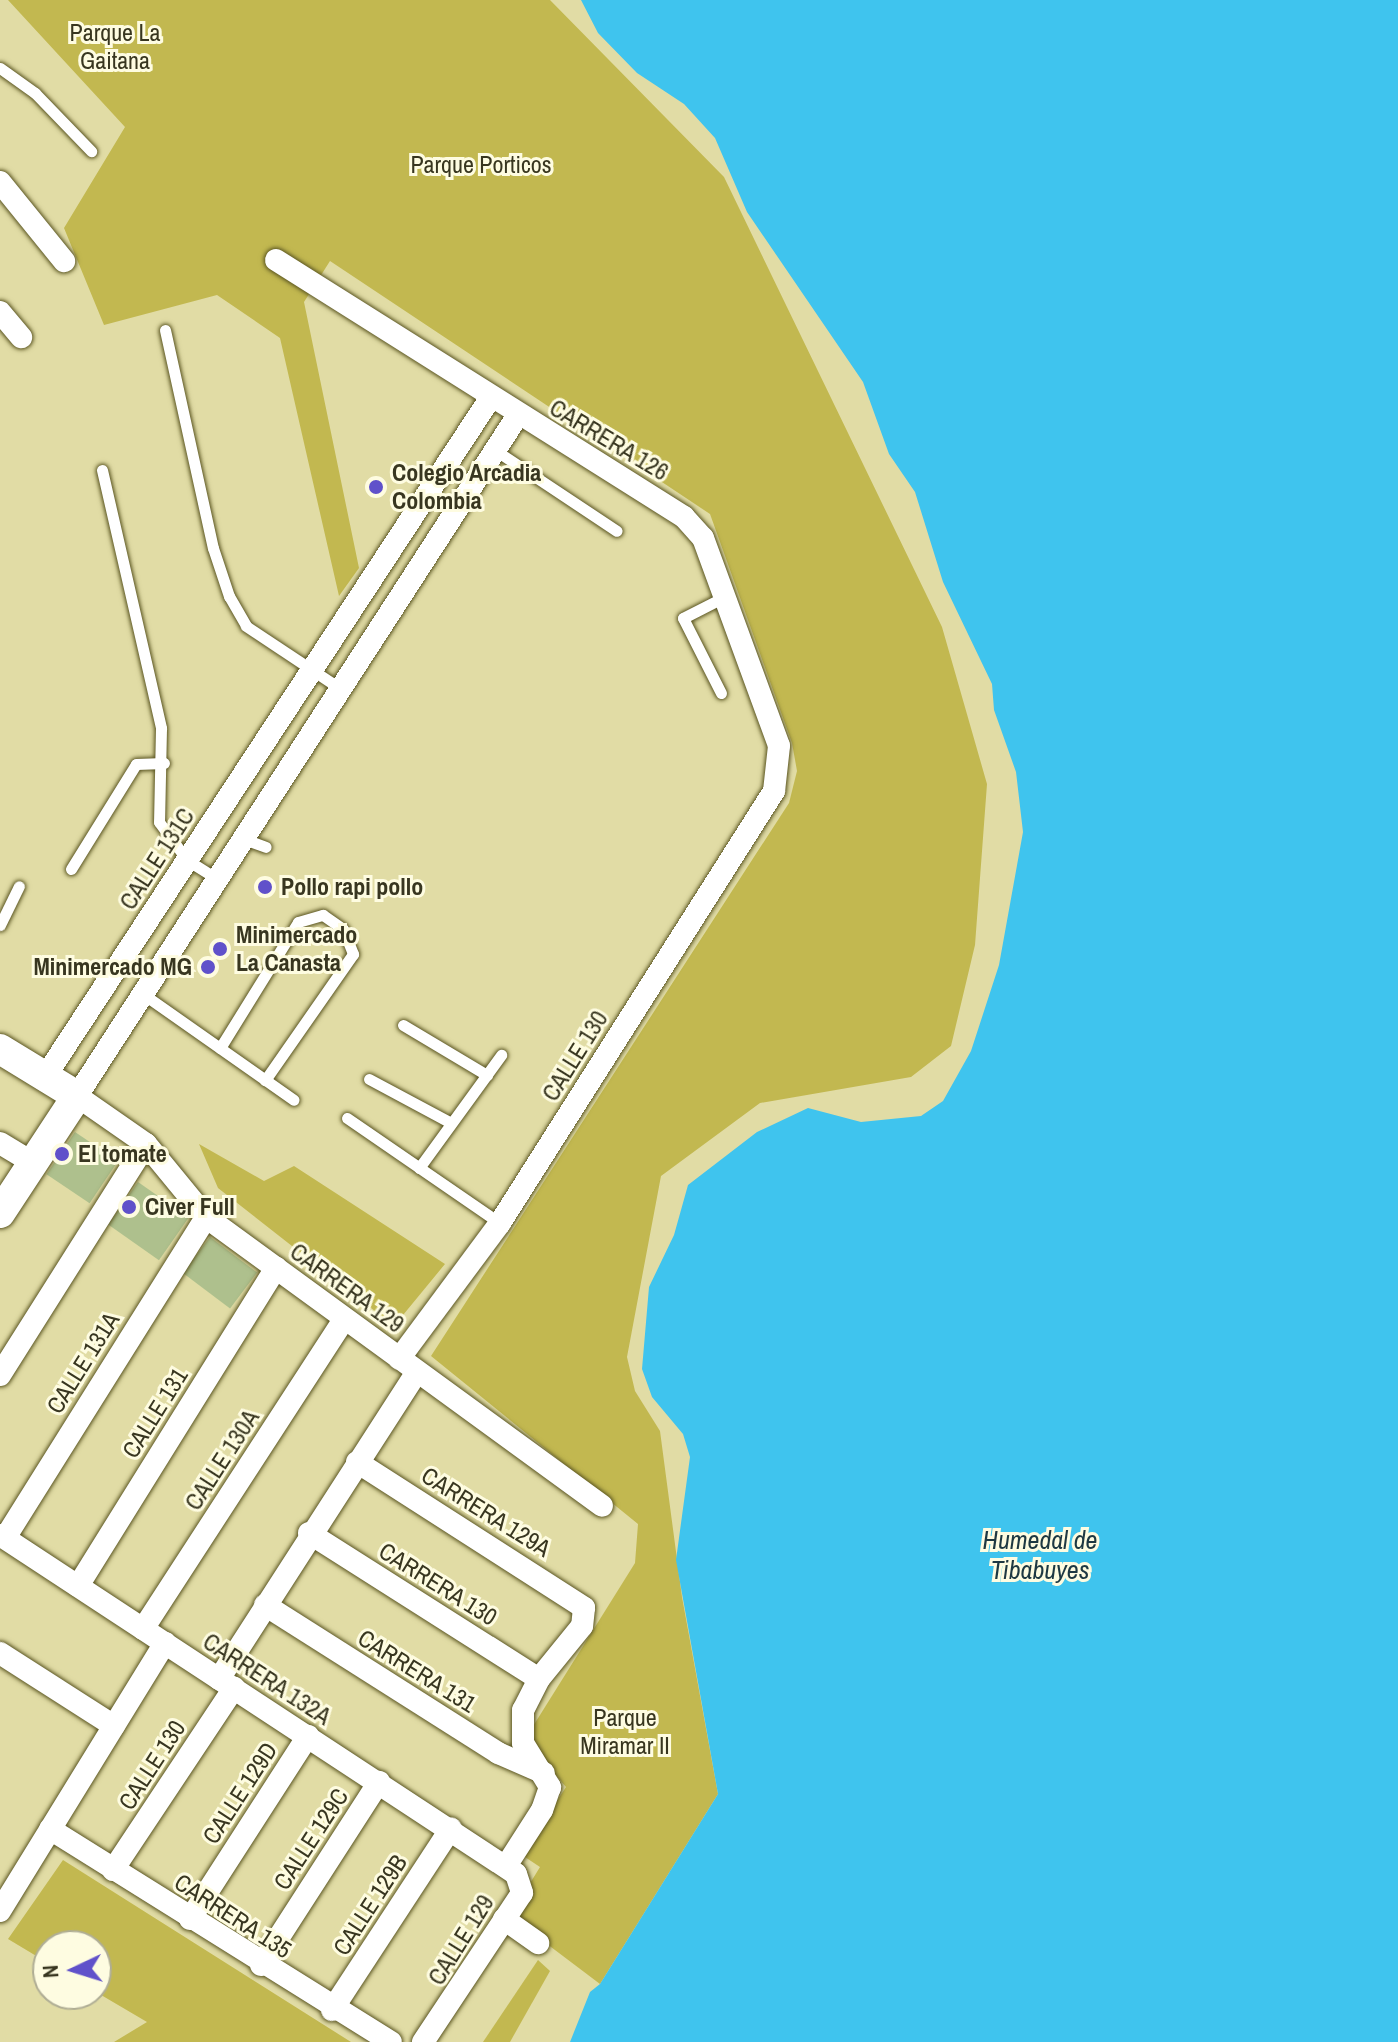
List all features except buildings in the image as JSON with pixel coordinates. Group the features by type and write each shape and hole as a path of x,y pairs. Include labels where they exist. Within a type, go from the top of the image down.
{"street":[{"path":"0,182 64,261"},
{"name":"CARRERA 126","path":"276,260 684,517 703,538 779,746 780,771"},
{"path":"0,312 21,337"},
{"name":"CALLE 131C","path":"45,1077 491,397"},
{"path":"0,1213 518,415"},
{"name":"CALLE 130","path":"113,1870 226,1684 265,1605 357,1462 408,1366 765,805 780,771"},
{"path":"0,1049 77,1096"},
{"name":"CARRERA 129","path":"77,1096 146,1144 206,1217 602,1506"},
{"path":"0,1143 33,1163"},
{"path":"0,1375 146,1144"},
{"name":"CALLE 131A","path":"2,1536 206,1217"},
{"name":"CALLE 131","path":"78,1586 276,1268"},
{"name":"CALLE 130A","path":"143,1629 344,1319"},
{"name":"CARRERA 129A","path":"357,1462 573,1596 584,1608 573,1640 539,1679"},
{"name":"CARRERA 130","path":"309,1533 539,1679"},
{"name":"CARRERA 132A","path":"2,1536 506,1866"},
{"name":"CARRERA 131","path":"265,1605 498,1753 545,1774"},
{"path":"0,1911 165,1643"},
{"path":"0,1653 114,1726"},
{"path":"506,1866 546,1801 545,1774 520,1731 523,1710 539,1679"},
{"name":"CALLE 129D","path":"190,1919 308,1736"},
{"name":"CALLE 129C","path":"261,1965 379,1782"},
{"name":"CALLE 129B","path":"332,2010 451,1828"},
{"name":"CARRERA 135","path":"50,1829 332,2010 391,2042"},
{"name":"CALLE 129","path":"423,2042 523,1888 506,1866"},
{"path":"504,1919 538,1943"}],"lane":[{"path":"0,68 35,93 91,151"},
{"path":"165,330 213,548 229,596 246,626 341,689"},
{"path":"495,450 617,531"},
{"path":"102,470 161,728 164,763 159,822 187,860 218,879"},
{"path":"721,693 683,618 724,597"},
{"path":"71,869 136,764 164,763"},
{"path":"244,839 266,847"},
{"path":"0,925 19,886"},
{"path":"220,1048 298,922 323,915 343,929 353,954 265,1080"},
{"path":"143,994 294,1100"},
{"path":"403,1025 487,1075"},
{"path":"419,1168 501,1055"},
{"path":"369,1079 451,1123"},
{"path":"347,1118 500,1223"}],"green space":[{"name":"Parque Porticos","path":"8,0 550,0 724,177 942,627 987,784 975,945 951,1046 911,1077 760,1103 661,1176 627,1357 635,1391 660,1431 682,1597 718,1794 600,1984 510,1916 540,1867 522,1855 566,1787 525,1739 635,1563 638,1524 431,1356 789,803 797,771 792,743 710,514 330,261 304,302 359,568 339,596 280,338 217,295 104,325 64,228 125,127"},
{"path":"199,1144 264,1181 294,1166 445,1264 394,1326 218,1188"},
{"path":"63,1860 351,2042 114,2042 147,2022 112,2001 112,1930 32,1930 32,1953 8,1939"},
{"path":"538,1960 550,1971 510,2042 483,2042"}],"water":[{"name":"Humedal de Tibabuyes","path":"581,0 1398,0 1398,2042 570,2042 590,1992 600,1984 718,1794 676,1560 690,1457 683,1434 652,1397 642,1369 649,1287 674,1235 688,1185 757,1132 808,1108 861,1122 921,1116 943,1101 971,1051 999,965 1023,832 1016,772 994,710 992,684 943,582 915,492 889,454 863,382 747,212 715,138 684,104 637,73 598,33"}],"place":[{"name":"Colegio Arcadia Colombia","path":"376,487"},
{"name":"Pollo rapi pollo","path":"265,887"},
{"name":"Minimercado La Canasta","path":"220,949"},
{"name":"Minimercado MG","path":"208,967"},
{"name":"El tomate","path":"62,1154"},
{"name":"Civer Full","path":"129,1207"}],"park label":[{"name":"Parque La Gaitana","path":"115,47"},
{"name":"Parque Miramar II","path":"625,1732"}]}
